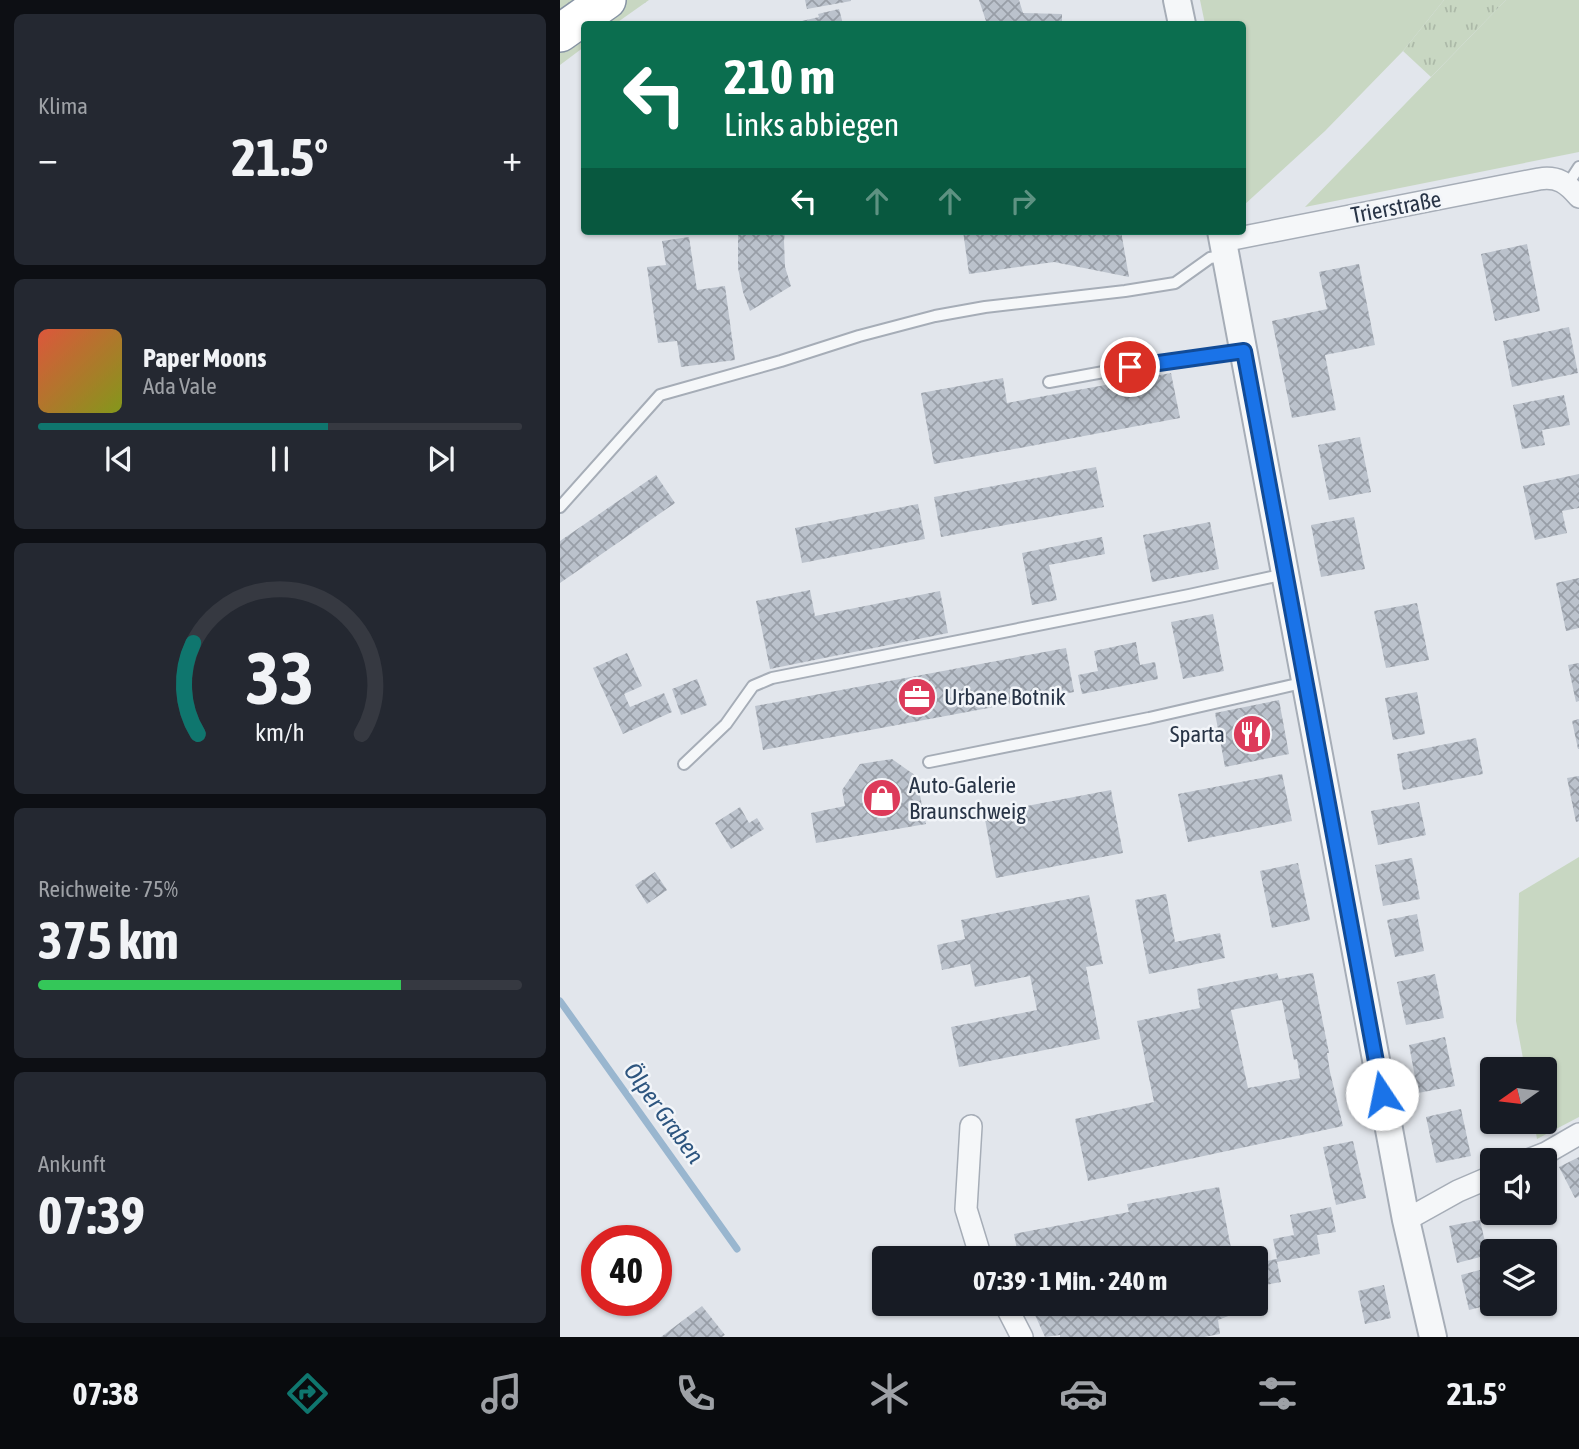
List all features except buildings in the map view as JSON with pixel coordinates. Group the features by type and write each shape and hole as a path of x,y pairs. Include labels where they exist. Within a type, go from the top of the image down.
{"highway":[{"path":"560,33 607,0"}],"street":[{"path":"1177,0 1181,21"},
{"name":"Trierstraße","path":"1223,242 1539,178 1575,183"},
{"path":"1223,242 1406,1220 1433,1337"},
{"path":"971,1126 967,1209 978,1246"},
{"path":"1555,1148 1579,1134"},
{"path":"1406,1220 1480,1182"},
{"path":"1012,1316 1022,1337"}],"lane":[{"path":"560,507 660,395 781,361 859,335 935,316 985,307 1175,283 1210,258 1223,242"},
{"path":"1049,382 1158,362 1176,362 1244,351"},
{"path":"684,764 726,724 753,686 772,678 1285,574"},
{"path":"929,762 1149,718 1306,682"}],"green space":[{"path":"560,0 649,0 619,21 581,21 581,49 560,65"},
{"path":"1200,0 1444,0 1403,51 1325,131 1246,203 1246,21 1204,21"},
{"path":"1444,0 1506,0 1431,77 1403,51"},
{"path":"1506,0 1579,0 1579,152 1305,207"},
{"path":"1579,857 1579,1117 1558,1128 1558,1057 1523,1057 1516,1021 1519,893"}],"waterway":[{"name":"Ölper Graben","path":"560,1001 737,1249"}],"place":[{"name":"Urbane Botnik","path":"917,697"},
{"name":"Sparta","path":"1252,734"},
{"name":"Auto-Galerie Braunschweig","path":"882,798"}],"route":[{"path":"1130,367 1244,351 1382,1094"}]}
